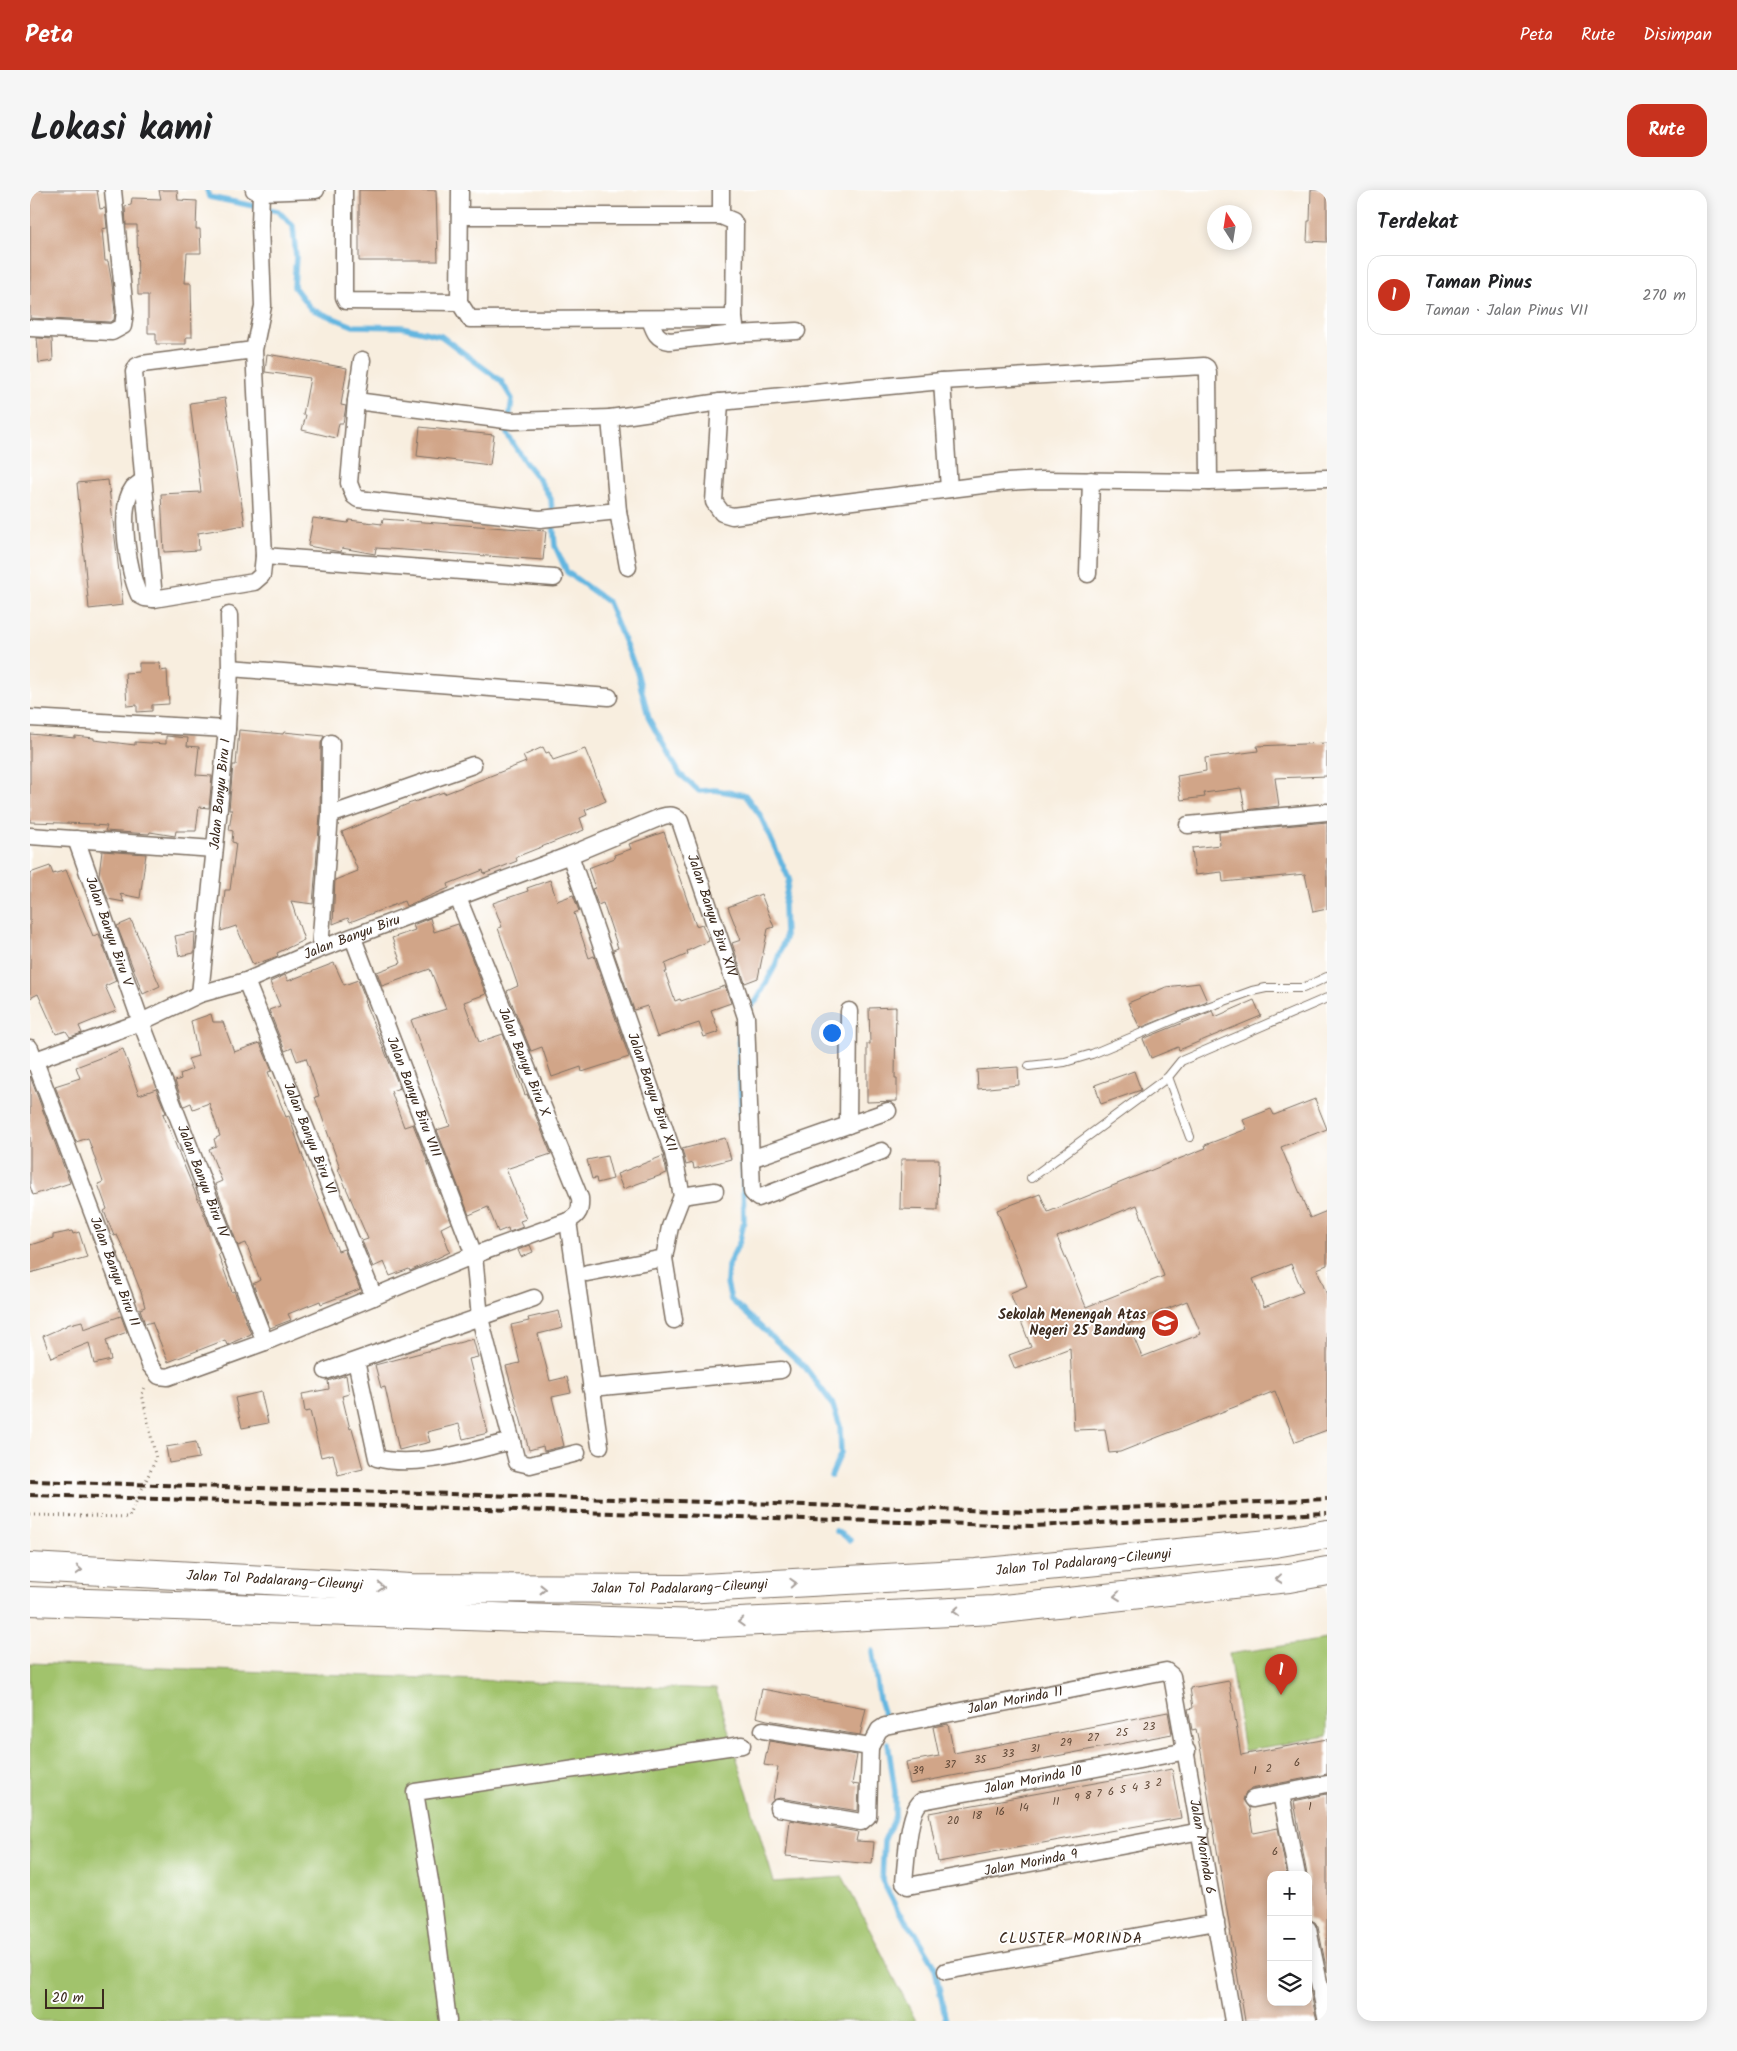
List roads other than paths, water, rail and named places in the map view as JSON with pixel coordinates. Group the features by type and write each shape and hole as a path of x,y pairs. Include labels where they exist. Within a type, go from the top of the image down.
{"highway":[{"name":"Jalan Tol Padalarang–Cileunyi","path":"30,1567 411,1588 684,1589 976,1573 1269,1544 1327,1534"},
{"name":"Jalan Tol Padalarang–Cileunyi","path":"30,1601 697,1624 994,1610 1279,1579 1327,1571"}],"street":[{"path":"30,328 112,332 123,326 125,312 113,190"},
{"path":"254,350 137,366 134,372 142,481 154,599 254,582 262,574 264,556 254,350 263,306 258,194 316,190"},
{"path":"344,190 344,297 346,301 459,302"},
{"path":"460,190 459,302 470,319 650,319 797,331"},
{"path":"720,190 721,216"},
{"path":"460,216 721,216 733,221 736,225 735,326"},
{"path":"650,319 656,335 663,340 670,341 735,326"},
{"path":"362,360 356,401 349,483 354,496 358,499 540,519 618,511"},
{"path":"356,401 513,421 610,418 720,402 942,381 1205,366 1208,372 1209,482"},
{"path":"942,381 949,489"},
{"path":"720,402 714,502 722,513 732,516 949,489 1042,480 1209,482 1327,478"},
{"path":"610,418 618,511 628,567"},
{"path":"1088,574 1091,480"},
{"path":"264,556 554,578"},
{"path":"227,729 230,668 229,615"},
{"path":"230,668 609,697"},
{"name":"Jalan Banyu Biru I","path":"30,718 227,729 200,994"},
{"path":"320,949 330,815 331,743"},
{"path":"330,815 472,765"},
{"path":"1188,825 1327,812"},
{"name":"Jalan Banyu Biru","path":"31,1057 142,1022 200,994 246,981 320,949 570,855 661,817 675,816"},
{"name":"Jalan Banyu Biru XIV","path":"675,816 680,821 744,1010 752,1192 758,1198 882,1151"},
{"path":"30,836 214,849"},
{"name":"Jalan Banyu Biru V","path":"76,839 142,1022"},
{"name":"Jalan Banyu Biru XII","path":"570,855 673,1153 682,1196"},
{"name":"Jalan Banyu Biru X","path":"458,898 580,1198 581,1209 576,1216 568,1221"},
{"name":"Jalan Banyu Biru VIII","path":"353,938 474,1255 480,1318 517,1462 530,1465 577,1453"},
{"name":"Jalan Banyu Biru VI","path":"246,981 374,1297"},
{"path":"848,1011 848,1125"},
{"name":"Jalan Banyu Biru IV","path":"142,1022 265,1342"},
{"name":"Jalan Banyu Biru II","path":"31,1057 150,1365 154,1370 159,1376 168,1377 265,1342"},
{"path":"751,1159 888,1111"},
{"path":"674,1320 664,1258 670,1227 682,1196 715,1191"},
{"path":"265,1342 474,1255 568,1221 600,1446"},
{"path":"587,1273 664,1258"},
{"path":"326,1371 534,1298"},
{"path":"356,1361 377,1458 388,1461 421,1461 512,1441"},
{"path":"591,1388 781,1370"},
{"name":"Jalan Morinda 11","path":"870,1747 879,1730 885,1726 1166,1671 1170,1673"},
{"name":"Jalan Morinda 6","path":"1170,1673 1187,1751 1233,2021"},
{"path":"763,1730 870,1747 868,1816 866,1820 861,1822 778,1808"},
{"path":"448,2021 431,1887 415,1792 742,1745"},
{"name":"Jalan Morinda 10","path":"907,1840 917,1805 922,1801 1187,1751"},
{"path":"1253,1799 1327,1784"},
{"path":"1281,1794 1296,1871"},
{"name":"Jalan Morinda 9","path":"907,1840 904,1882 908,1886 1201,1832"},
{"path":"946,1971 1216,1922"},
{"path":"1312,1948 1327,2021"}],"lane":[{"path":"1029,1066 1065,1062 1092,1054 1180,1018 1252,992 1266,988 1304,988 1327,978"},
{"path":"1031,1178 1168,1077 1181,1062 1327,998"},
{"path":"1168,1077 1190,1137"}],"waterway":[{"path":"207,190 209,197 278,211 293,226 296,256 294,287 311,309 353,326 402,327 441,336 501,381 512,399 507,434 551,499 555,546 567,572 608,602 637,672 649,719 680,774 699,791 715,790 745,795 760,815 789,879 784,905 785,938 775,966 757,1000 747,1010"},
{"path":"739,1034 744,1220 740,1241 728,1265 727,1283 731,1300 805,1367 832,1403 840,1426 841,1453 831,1476"},
{"path":"836,1531 850,1540"},
{"path":"872,1651 879,1699 884,1715"},
{"path":"888,1743 895,1792 895,1816 884,1841 882,1880 899,1913 915,1932 934,1964 946,2021"}],"railway":[{"path":"30,1481 1033,1512 1327,1499"},
{"path":"30,1495 1032,1526 1327,1513"}],"place":[{"name":"Sekolah Menengah Atas Negeri 25 Bandung","path":"1165,1323"},
{"name":"Taman Pinus","path":"1281,1695"}],"district":[{"name":"CLUSTER MORINDA","path":"1071,1939"}]}
